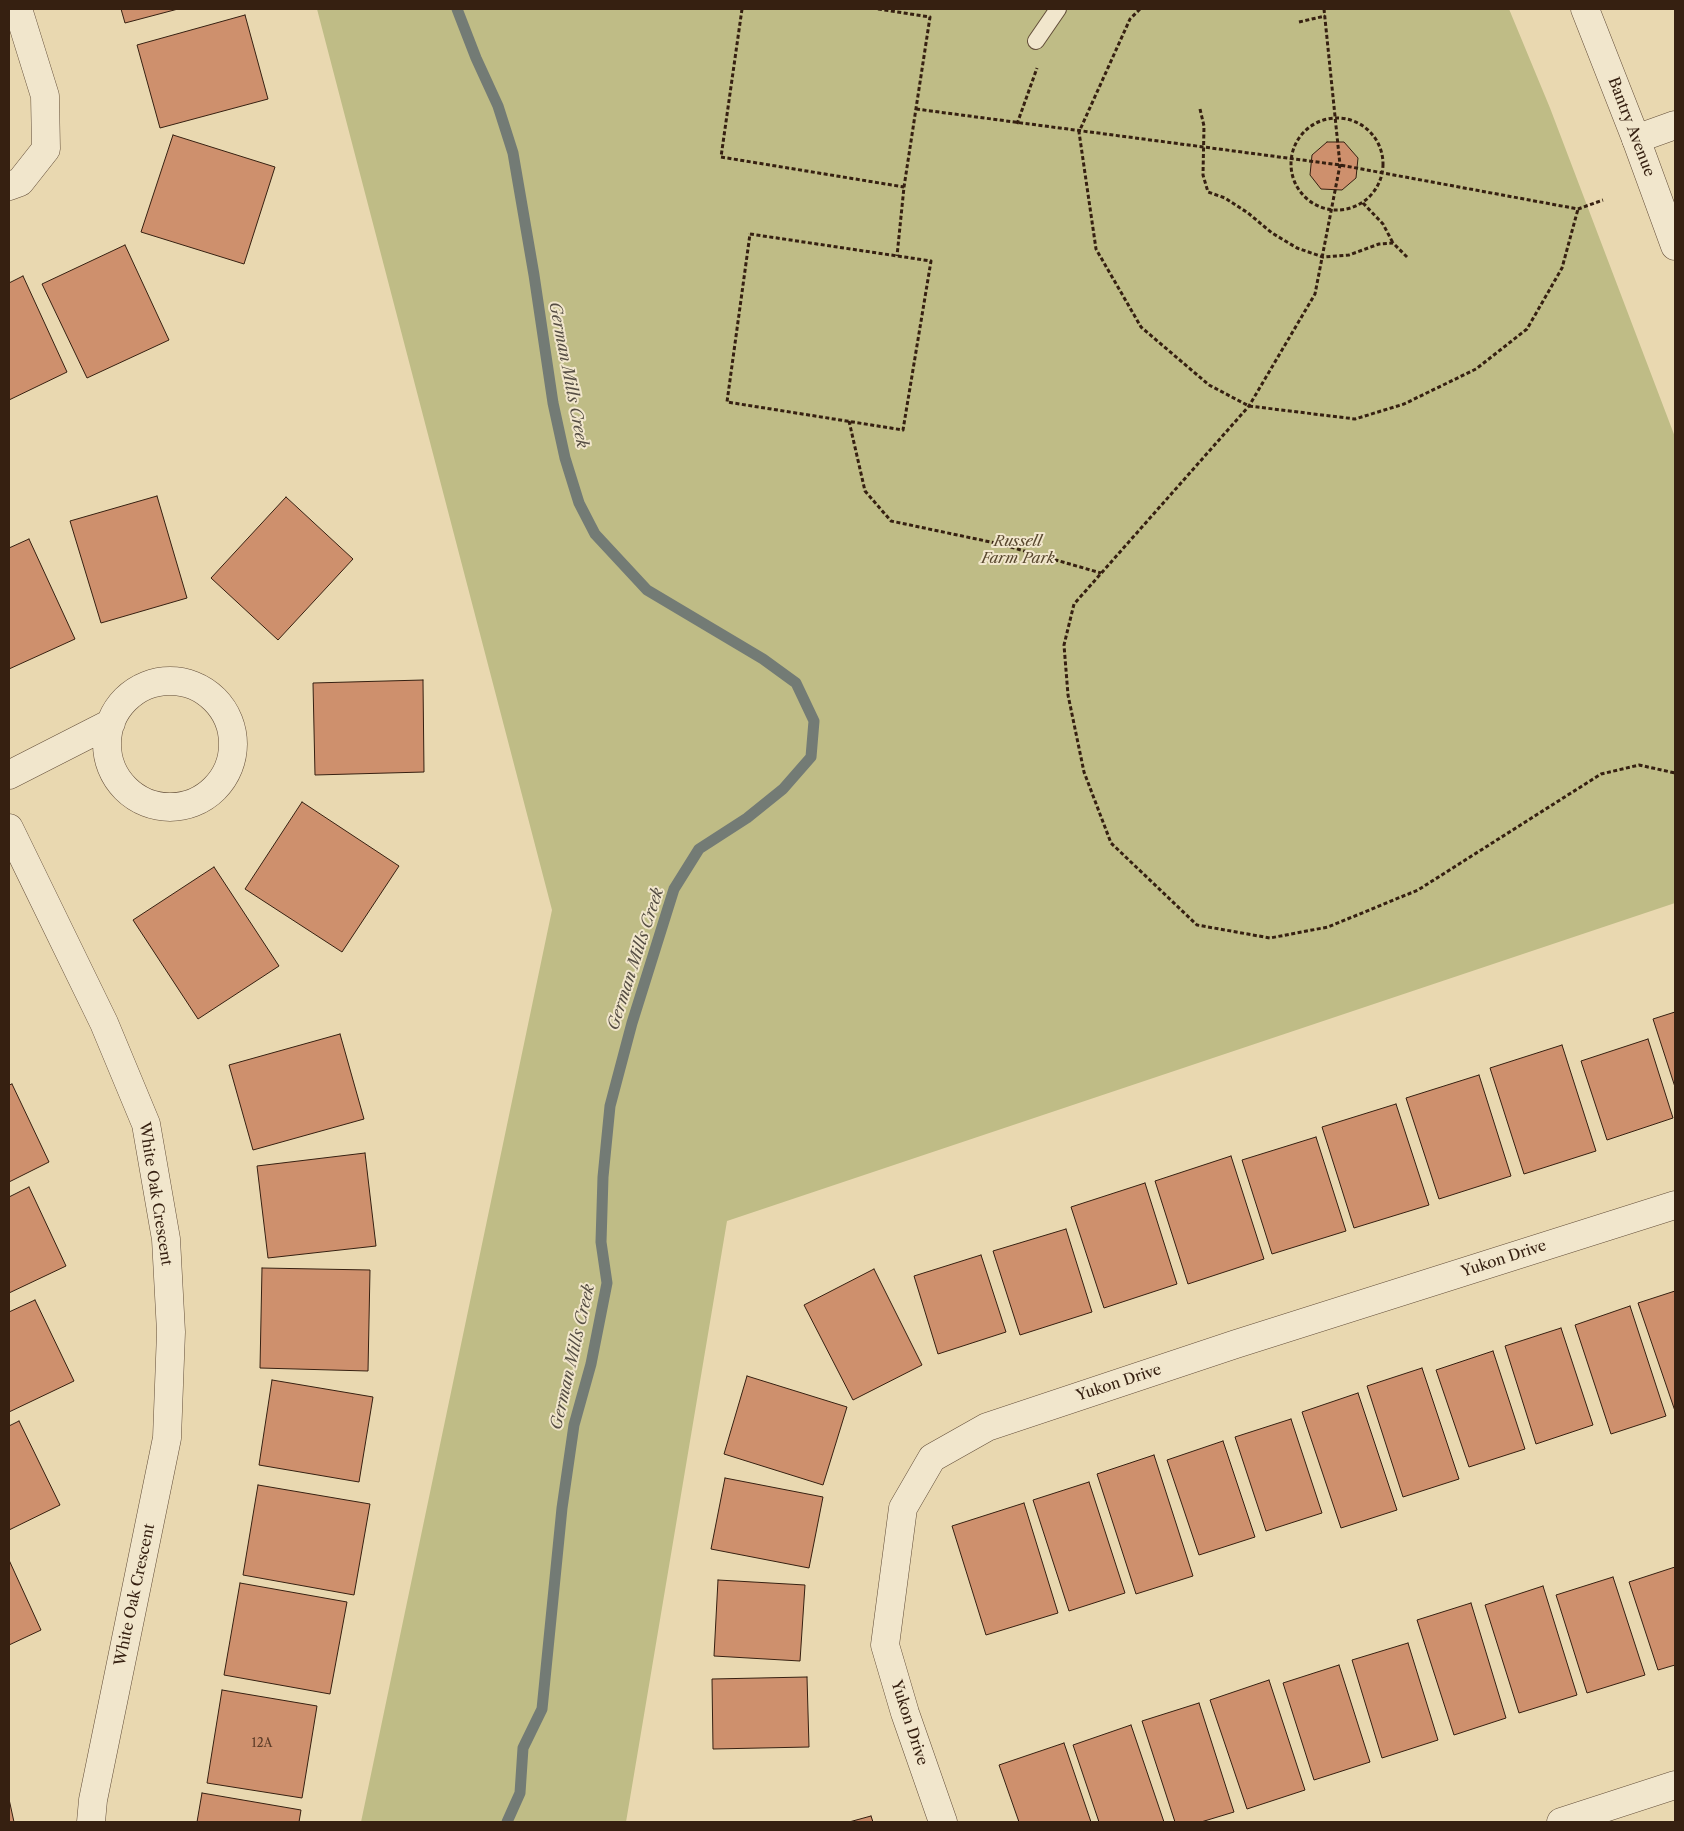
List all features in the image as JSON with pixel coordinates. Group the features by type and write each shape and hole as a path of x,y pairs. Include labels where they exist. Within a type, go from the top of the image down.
{"street":[{"path":"9,186 20,182 46,149 45,96 18,9"},
{"name":"Bantry Avenue","path":"1585,9 1636,139 1675,246"},
{"path":"1636,139 1675,125"},
{"path":"9,775 111,723 114,714 126,698 143,686 163,680 184,681 203,689 220,703 230,721 234,742 231,763 222,782 207,796 180,806 166,807 146,803 128,791 115,775 107,753 107,734 111,723"},
{"name":"White Oak Crescent","path":"9,828 104,1023 146,1124 166,1239 171,1332 167,1438 138,1589 92,1800 91,1822"},
{"name":"Yukon Drive","path":"943,1822 905,1713 884,1645 903,1508 932,1458 996,1424 1236,1344 1675,1205"},
{"path":"1561,1822 1675,1785"}],"lane":[{"path":"1036,41 1058,9"}],"path":[{"path":"742,9 721,157 904,187"},
{"path":"878,9 930,17 904,187 897,256"},
{"path":"1140,9 1130,19 1079,132 1096,249 1141,327 1209,385 1249,406 1354,419 1404,404 1476,368 1527,329 1562,268 1578,209"},
{"path":"1324,9 1340,165 1315,294 1249,406 1074,604 1064,645 1068,695 1084,772 1111,843 1197,925 1270,938 1328,927 1418,890 1601,774 1639,765 1675,773"},
{"path":"1299,22 1325,16"},
{"path":"1017,124 1040,59"},
{"path":"916,109 1017,124 1340,165 1578,209 1603,200"},
{"path":"1200,109 1204,126 1203,174 1208,192 1225,198 1248,213 1272,233 1297,248 1323,257 1348,255 1379,244 1393,243"},
{"path":"1336,118 1349,119 1362,125 1372,134 1380,146 1383,159 1383,173 1378,186 1363,203 1346,210 1331,211 1317,207 1305,199 1296,188 1291,174 1290,159 1301,134 1311,125 1336,118"},
{"path":"1363,203 1383,224 1393,243 1408,258"},
{"path":"750,234 931,261 903,430 849,421 727,402 750,234"},
{"path":"849,421 865,491 891,521 1000,544 1101,573"}],"green space":[{"name":"Russell Farm Park","path":"317,9 1509,9 1550,108 1675,437 1675,903 727,1221 626,1822 361,1822 552,910"}],"building":[{"path":"121,9 178,9 125,23"},
{"path":"245,15 268,99 160,128 137,45"},
{"path":"173,135 275,167 244,264 141,232"},
{"path":"1327,142 1344,142 1358,158 1356,178 1342,190 1321,189 1310,175 1312,155"},
{"path":"125,245 169,340 87,378 42,284"},
{"path":"23,276 67,372 9,400 9,283"},
{"path":"157,496 187,598 101,623 70,521"},
{"path":"286,497 353,559 278,640 211,578"},
{"path":"29,539 75,639 9,669 9,548"},
{"path":"423,680 424,772 315,775 313,683"},
{"path":"302,802 399,866 342,952 245,889"},
{"path":"214,867 279,966 198,1019 133,920"},
{"path":"1675,1012 1675,1087 1653,1019"},
{"path":"340,1034 364,1119 253,1150 229,1065"},
{"path":"1648,1039 1673,1118 1607,1140 1581,1061"},
{"path":"1562,1045 1596,1151 1524,1174 1490,1068"},
{"path":"1479,1075 1511,1176 1439,1199 1406,1098"},
{"path":"12,1084 49,1162 9,1182 9,1085"},
{"path":"1396,1104 1429,1205 1354,1228 1322,1127"},
{"path":"1316,1137 1346,1231 1272,1254 1242,1160"},
{"path":"365,1153 376,1246 268,1258 257,1166"},
{"path":"1231,1156 1264,1259 1188,1284 1155,1181"},
{"path":"1145,1183 1177,1284 1104,1308 1071,1207"},
{"path":"29,1187 66,1266 9,1293 9,1197"},
{"path":"1066,1229 1092,1312 1020,1335 993,1251"},
{"path":"981,1255 1006,1332 938,1354 914,1276"},
{"path":"262,1268 370,1270 368,1371 260,1368"},
{"path":"874,1269 922,1365 853,1400 804,1305"},
{"path":"1675,1291 1675,1411 1638,1303"},
{"path":"35,1300 74,1381 9,1412 9,1312"},
{"path":"1630,1306 1666,1416 1611,1434 1575,1325"},
{"path":"1561,1328 1593,1425 1536,1444 1505,1346"},
{"path":"1493,1351 1525,1449 1469,1467 1436,1370"},
{"path":"1422,1368 1459,1479 1403,1497 1367,1386"},
{"path":"747,1376 847,1407 823,1485 724,1454"},
{"path":"272,1380 373,1397 359,1482 259,1465"},
{"path":"1358,1393 1397,1510 1341,1528 1302,1412"},
{"path":"1291,1419 1322,1513 1266,1531 1235,1437"},
{"path":"19,1421 60,1505 9,1530 9,1426"},
{"path":"1223,1441 1255,1537 1199,1555 1167,1460"},
{"path":"1154,1455 1193,1576 1136,1594 1097,1474"},
{"path":"725,1478 823,1497 809,1568 711,1549"},
{"path":"1089,1482 1125,1593 1069,1611 1033,1500"},
{"path":"258,1485 370,1504 354,1595 243,1575"},
{"path":"1024,1503 1058,1613 986,1635 952,1526"},
{"path":"9,1560 41,1630 9,1645"},
{"path":"1675,1567 1675,1665 1658,1670 1629,1582"},
{"path":"1613,1577 1645,1675 1587,1693 1556,1595"},
{"path":"718,1580 805,1585 800,1661 714,1656"},
{"path":"240,1583 347,1602 330,1694 224,1675"},
{"path":"1543,1586 1577,1695 1519,1713 1485,1605"},
{"path":"1471,1603 1506,1718 1454,1735 1417,1620"},
{"path":"1408,1643 1438,1740 1382,1758 1352,1660"},
{"path":"1339,1665 1370,1762 1314,1780 1283,1683"},
{"path":"807,1677 809,1747 713,1749 712,1679"},
{"path":"1269,1680 1305,1790 1247,1809 1210,1700"},
{"path":"222,1690 317,1706 302,1798 207,1783"},
{"path":"1199,1703 1234,1812 1201,1822 1175,1822 1142,1721"},
{"path":"1131,1725 1164,1822 1099,1822 1073,1745"},
{"path":"1064,1743 1091,1822 1019,1822 999,1765"},
{"path":"202,1793 301,1810 299,1822 197,1822"},
{"path":"9,1799 14,1822 9,1822"},
{"path":"871,1816 873,1822 849,1822"}],"waterway":[{"name":"German Mills Creek","path":"457,9 476,58 498,106 513,153 553,403 565,458 579,503 595,534 647,590 763,659 796,683 814,721 811,757 783,789 747,818 699,849 674,889 632,1023 610,1106 603,1177 601,1242 607,1283 591,1364 574,1425 562,1508 542,1709 523,1748 520,1793 507,1822"}]}
